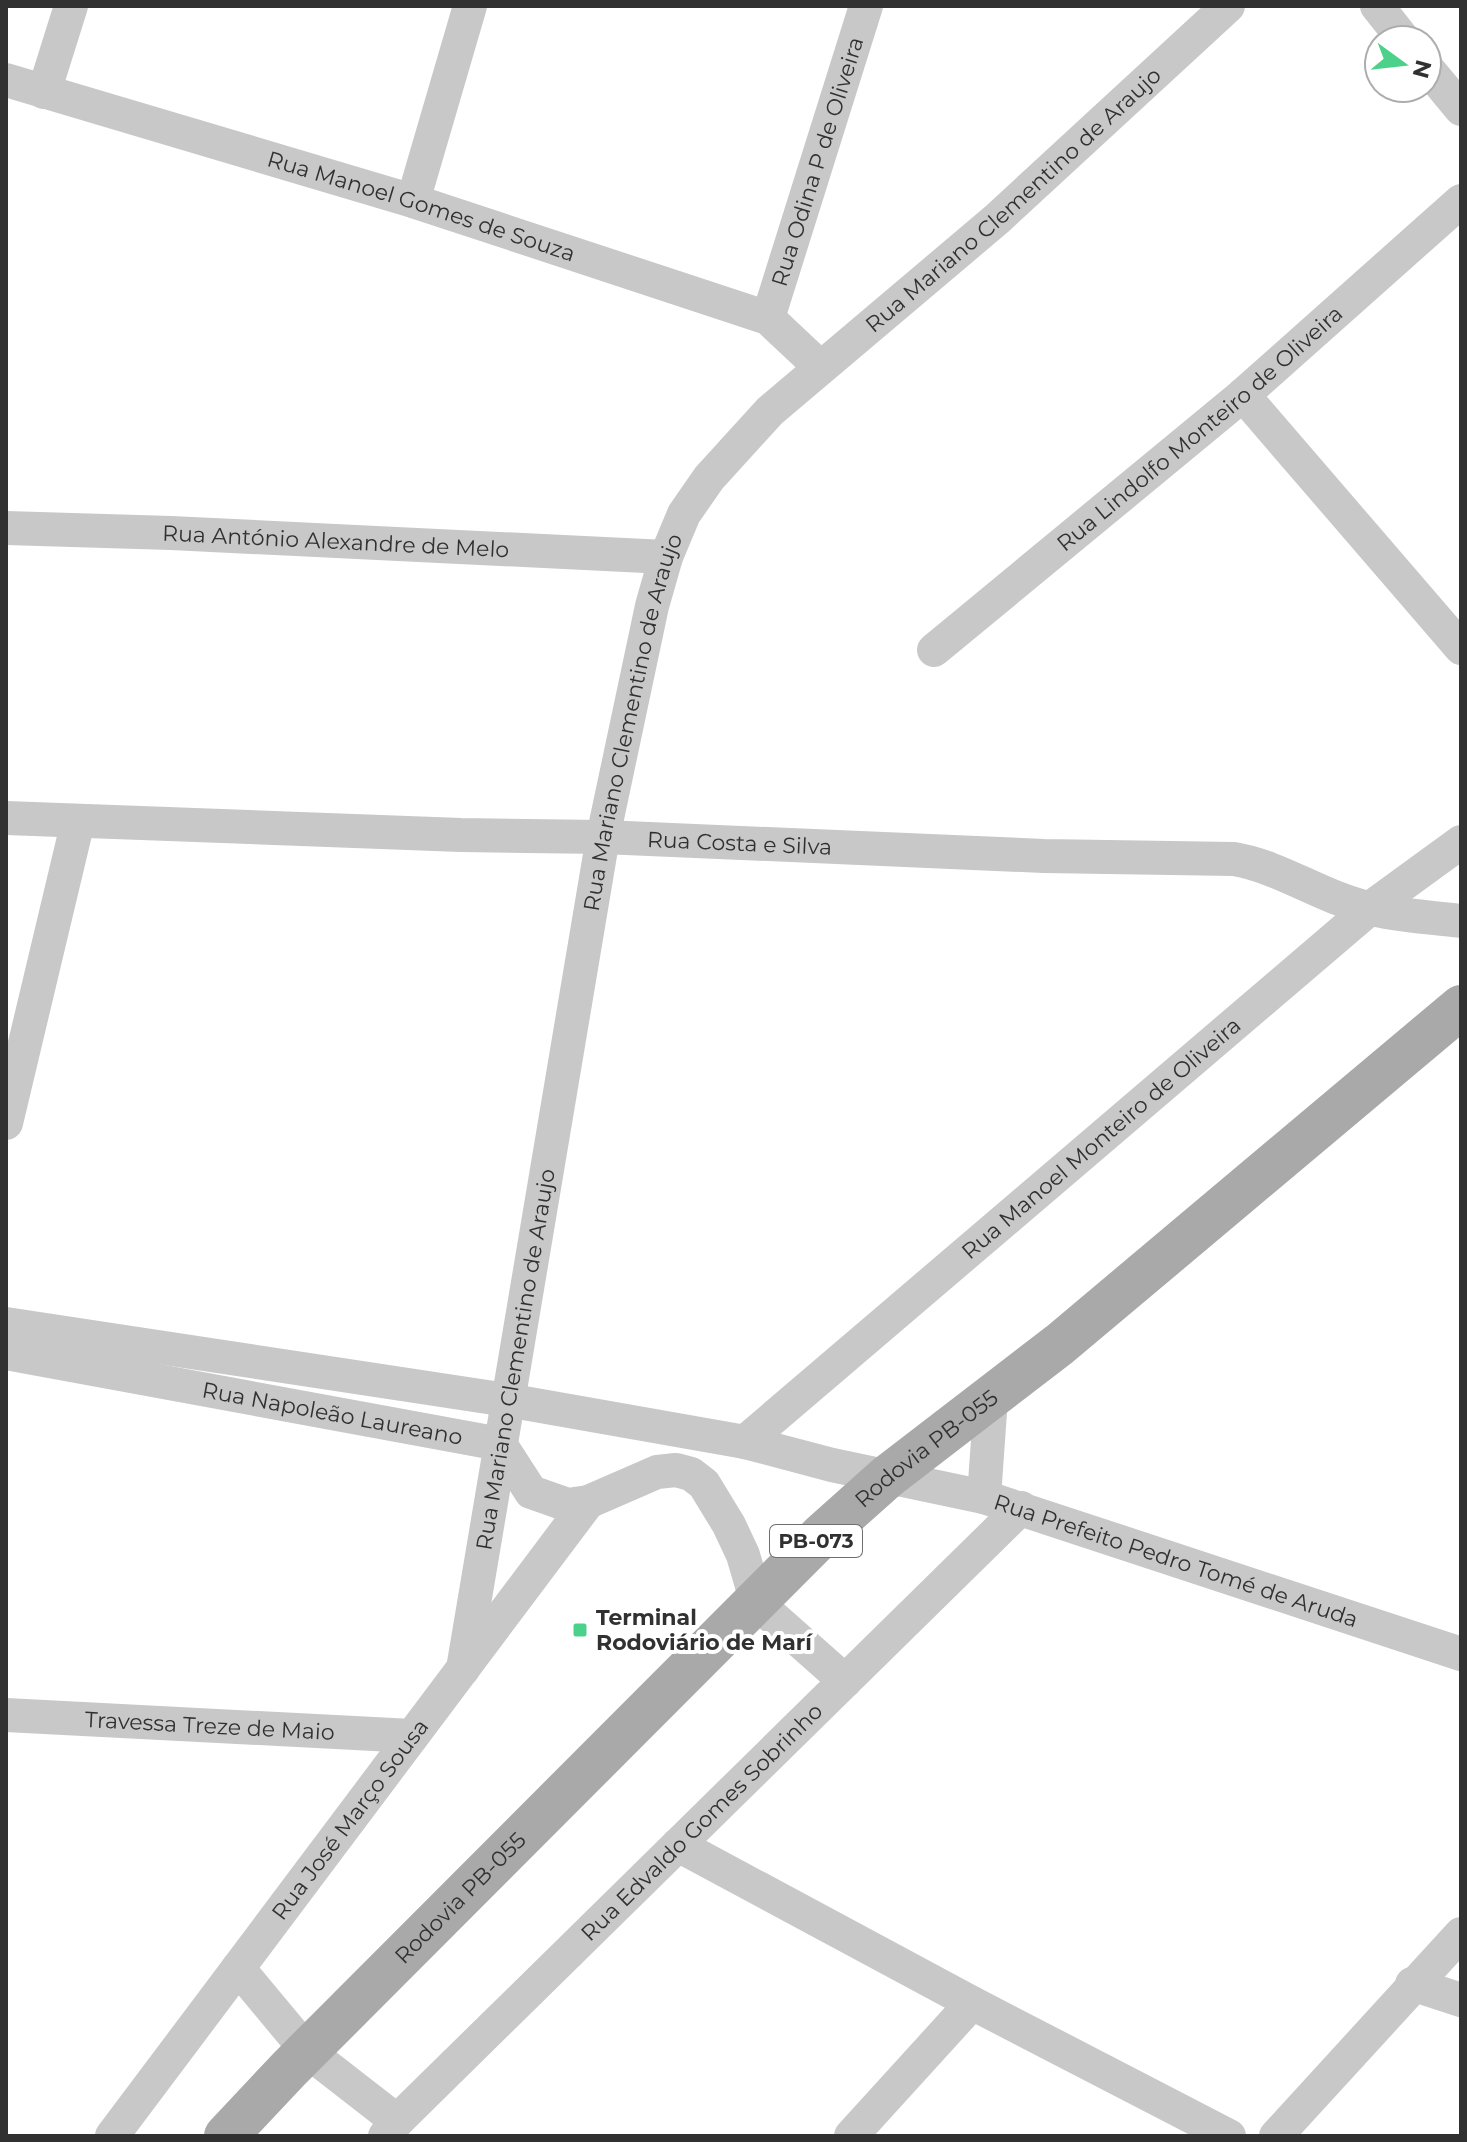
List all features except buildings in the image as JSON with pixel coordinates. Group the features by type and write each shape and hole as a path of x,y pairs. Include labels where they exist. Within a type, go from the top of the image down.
{"main road":[{"name":"Rodovia PB-055","path":"226,2136 821,1536 887,1477 1060,1344 1461,1007"}],"street":[{"path":"44,92 71,6"},
{"path":"413,201 470,6"},
{"name":"Rua Odina P de Oliveira","path":"768,318 866,6"},
{"name":"Rua Mariano Clementino de Araujo","path":"463,1669 603,837 649,620 666,557 684,514 709,478 770,411 997,219 1228,6"},
{"path":"1377,6 1391,24"},
{"name":"Rua Manoel Gomes de Souza","path":"6,80 413,201 768,318 820,367"},
{"path":"1443,87 1461,109"},
{"name":"Rua Lindolfo Monteiro de Oliveira","path":"934,650 1243,395 1461,201"},
{"path":"1243,395 1461,648"},
{"name":"Rua António Alexandre de Melo","path":"6,528 666,557"},
{"name":"Rua Costa e Silva","path":"6,818 461,835 603,837 1044,856 1234,859 1260,863 1324,894 1369,909 1461,921"},
{"path":"6,1123 78,821"},
{"name":"Rua Manoel Monteiro de Oliveira","path":"745,1442 1369,909 1461,842"},
{"name":"Rua Napoleão Laureano","path":"6,1324 507,1400 745,1442 887,1477"},
{"name":"Rua Napoleão Laureano","path":"6,1353 500,1444"},
{"path":"984,1497 991,1398"},
{"path":"673,1471 676,1430"},
{"path":"500,1444 531,1492 568,1505 588,1502 657,1472 691,1474 704,1484 743,1555 757,1603 845,1681"},
{"name":"Rua Prefeito Pedro Tomé de Aruda","path":"887,1477 1021,1508 1461,1654"},
{"name":"Rua José Março Sousa","path":"112,2136 588,1502"},
{"name":"Rua Edvaldo Gomes Sobrinho","path":"386,2131 1021,1508"},
{"name":"Travessa Treze de Maio","path":"6,1715 412,1736"},
{"path":"678,1845 972,2003 1229,2136"},
{"path":"1276,2136 1461,1934"},
{"path":"238,1968 307,2051 386,2131"},
{"path":"1412,1984 1461,2000"},
{"path":"851,2136 972,2003"}],"place":[{"name":"Terminal Rodoviário de Marí","path":"580,1630"}]}
